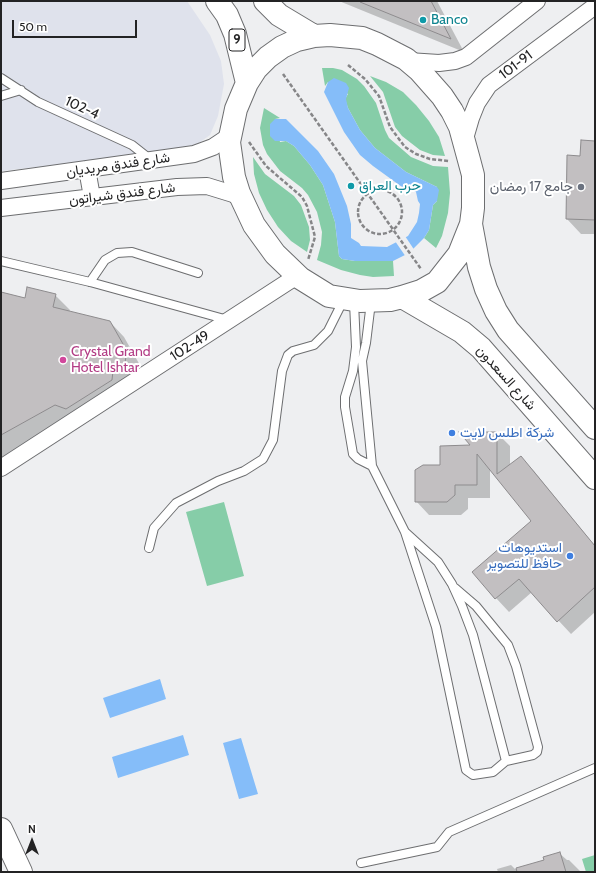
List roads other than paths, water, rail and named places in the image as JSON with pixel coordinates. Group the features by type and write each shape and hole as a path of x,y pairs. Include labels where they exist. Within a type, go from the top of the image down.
{"main road":[{"name":"9","path":"217,1 227,15 235,34 247,83"},
{"path":"265,1 279,15 314,36"},
{"path":"330,35 362,38 391,50 408,61 431,82 442,96 460,127 458,152 473,175 473,208 471,224 459,254 437,282 421,291 390,300 356,300 329,296 302,268 279,258 254,225 241,198 231,159 240,138 236,109 247,83 256,69 268,57 282,47 297,40 314,36 330,35"},
{"path":"471,224 479,267 486,289 496,311 508,330 595,428"},
{"name":"شارع السعدون","path":"402,297 452,325 481,348 595,478"},
{"path":"1,829 21,872"}],"street":[{"path":"408,61 439,63 455,61 466,57 537,1"},
{"name":"101-91","path":"458,152 477,103 490,85 595,6"},
{"name":"شارع فندق مريديان","path":"1,180 152,161 201,152 240,138"},
{"path":"87,169 92,197"},
{"name":"شارع فندق شيراتون","path":"1,208 178,187 207,186 234,194 241,198"},
{"name":"102-49","path":"1,468 231,320 302,268"}],"lane":[{"name":"102-4","path":"1,78 38,102 132,145 152,161"},
{"path":"1,96 21,90"},
{"path":"90,282 105,260 118,253 132,252 198,273"},
{"path":"1,261 90,282 231,320"},
{"path":"356,300 366,343 362,355 362,371 366,395 372,466 405,532 436,627 466,770 473,775 493,772 506,761 533,755 537,752 538,747 516,666 508,645 476,606 452,584"},
{"path":"356,300 356,347 353,371 345,402 352,451 355,457 372,466"},
{"path":"148,548 154,528 176,503 218,481 244,471 263,459 273,440 282,371 288,355 293,351 314,345 356,300"},
{"path":"353,371 362,371"},
{"path":"405,532 438,562 452,584 473,635 506,761"},
{"path":"361,864 436,847 449,832 595,768"}],"water":[{"path":"334,78 346,83 349,88 346,99 348,108 360,130 375,148 406,172 437,187 439,190 437,201 433,205 429,230 424,238 409,253 393,261 355,261 342,259 339,256 335,222 323,185 310,165 294,146 286,141 275,141 270,136 270,124 275,119 286,119 318,151 334,174 347,206 351,224 351,238 361,246 387,247 408,236 417,222 419,213 420,204 416,192 402,187 360,155 344,132 324,92 328,82"},
{"path":"160,679 166,699 110,718 103,698"},
{"path":"183,735 189,755 118,778 112,757"},
{"path":"241,738 258,794 239,799 223,743"}],"place":[{"name":"Banco","path":"423,20"},
{"name":"حرب العراق","path":"351,186"},
{"name":"جامع 17 رمضان","path":"581,187"},
{"name":"Crystal Grand Hotel Ishtar","path":"63,360"},
{"name":"شركة اطلس لايت","path":"452,433"},
{"name":"استديوهات حافظ للتصوير","path":"570,556"}]}
